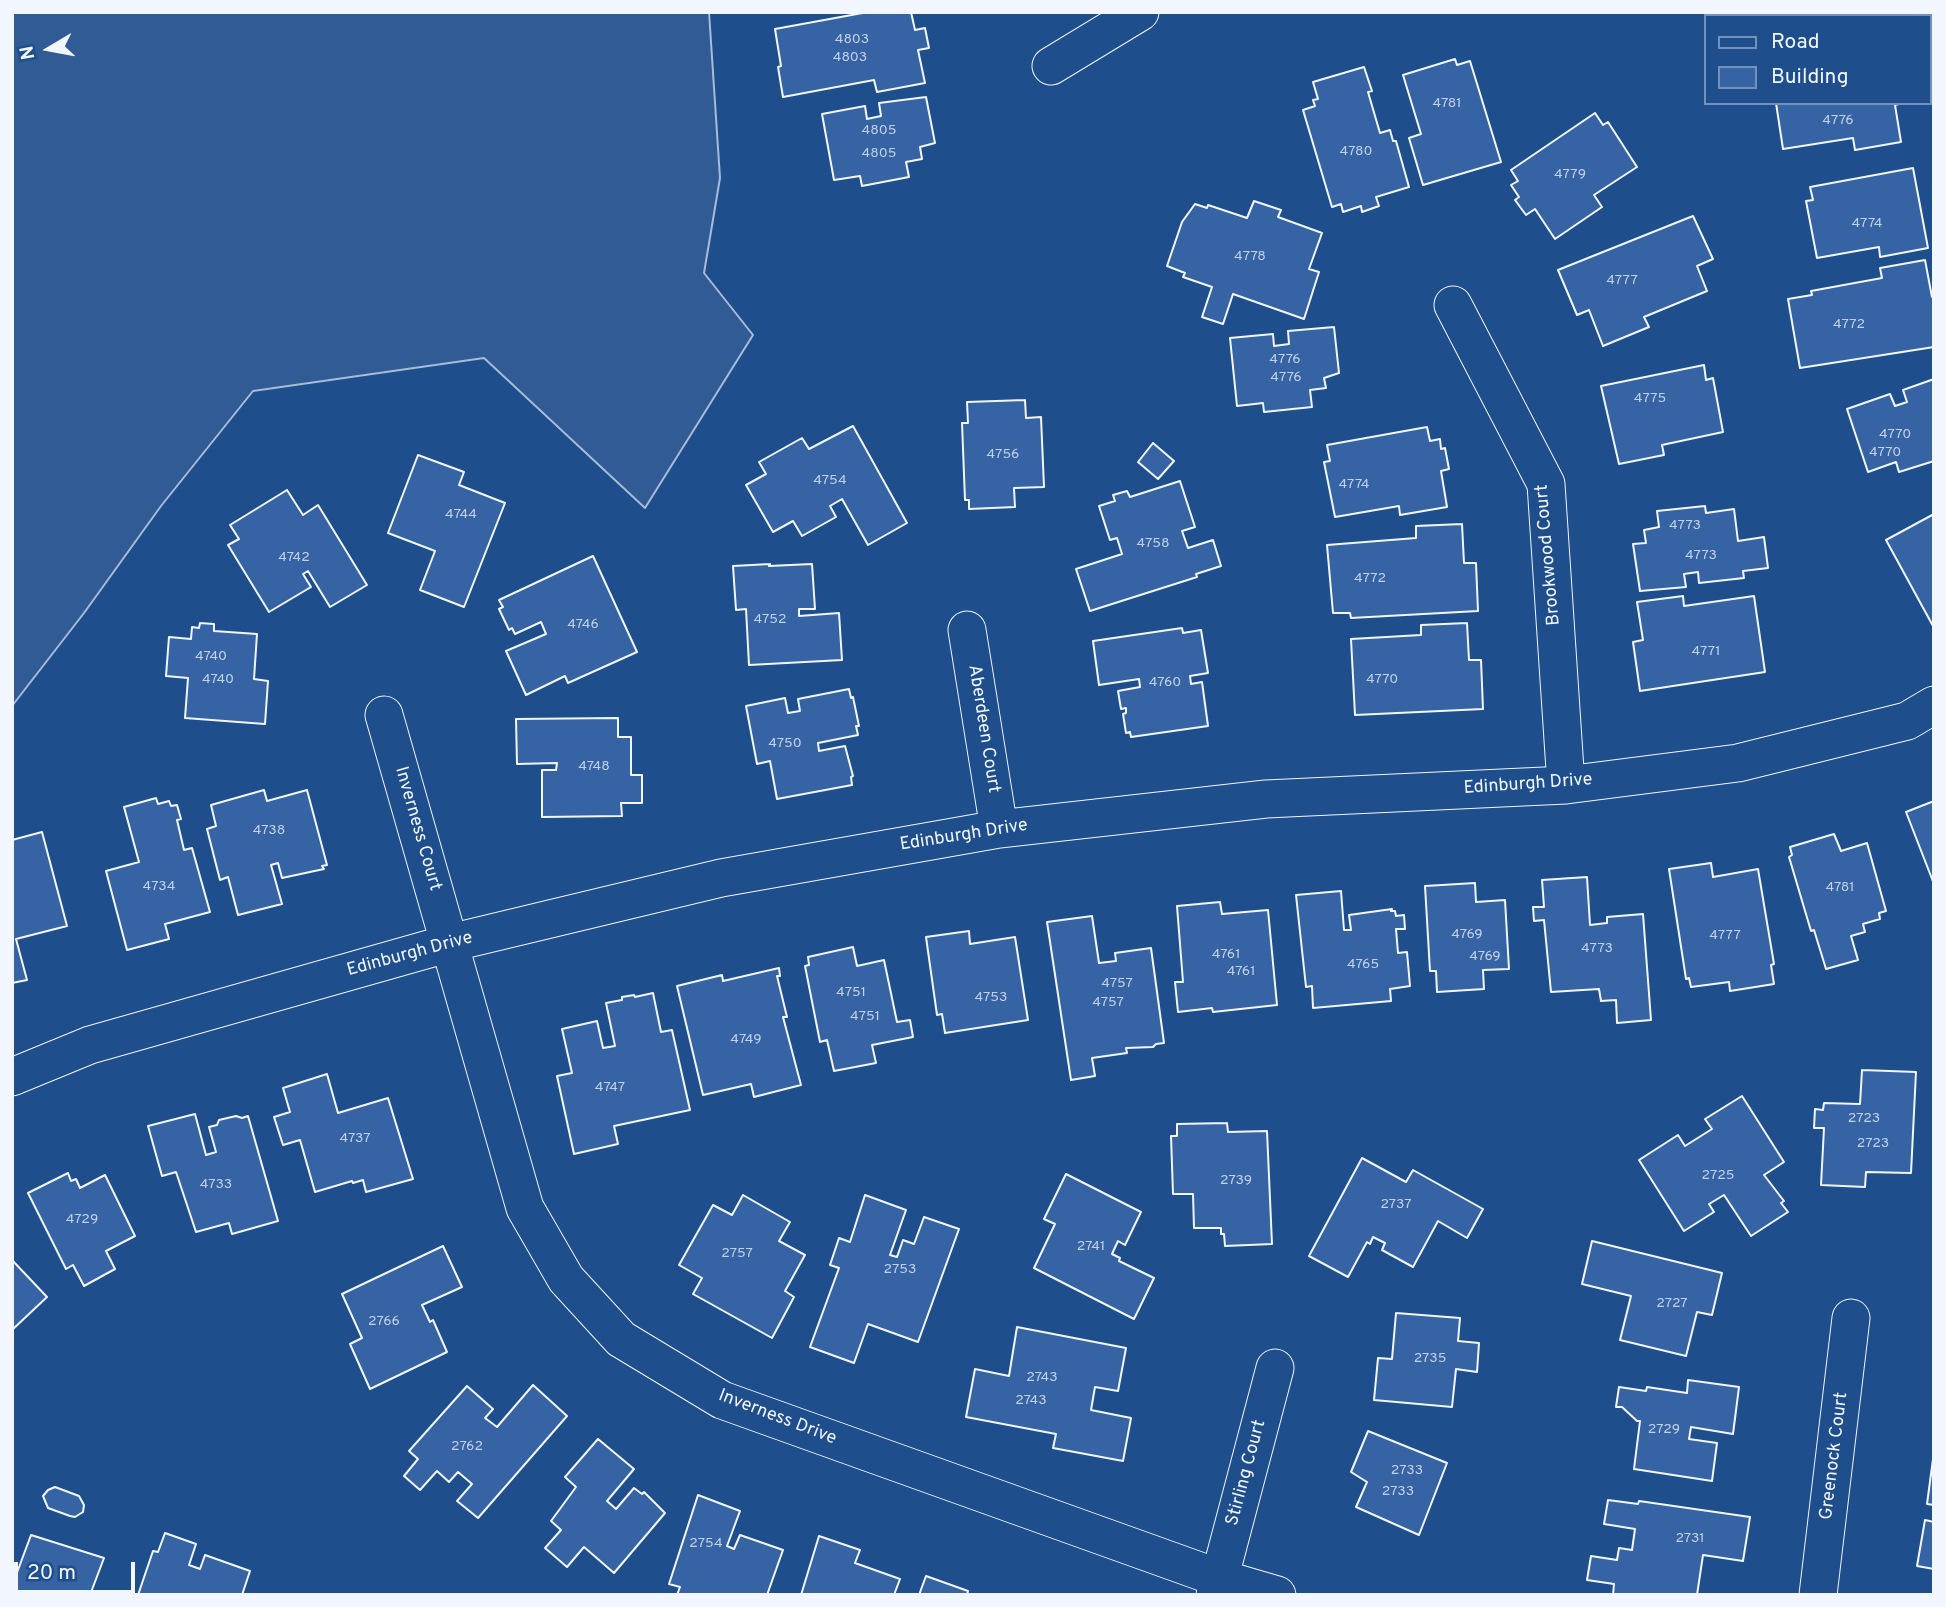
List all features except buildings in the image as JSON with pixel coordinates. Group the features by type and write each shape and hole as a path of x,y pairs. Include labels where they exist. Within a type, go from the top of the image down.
{"street":[{"path":"1051,66 1140,12"},
{"name":"Brookwood Court","path":"1453,305 1546,484 1566,785"},
{"name":"Aberdeen Court","path":"967,629 999,829"},
{"name":"Edinburgh Drive","path":"12,1077 90,1045 450,943 721,878 999,829 1266,799 1566,785 1738,764 1906,720 1934,705"},
{"name":"Inverness Court","path":"384,715 450,943"},
{"name":"Inverness Drive","path":"450,943 525,1208 566,1279 621,1339 722,1400 1217,1586 1277,1595"},
{"name":"Greenock Court","path":"1818,1595 1851,1318"},
{"name":"Stirling Court","path":"1217,1586 1275,1368"}],"shaded area":[{"path":"12,12 709,12 720,178 704,273 753,335 645,508 484,358 253,391 161,506 84,613 12,706"}]}
